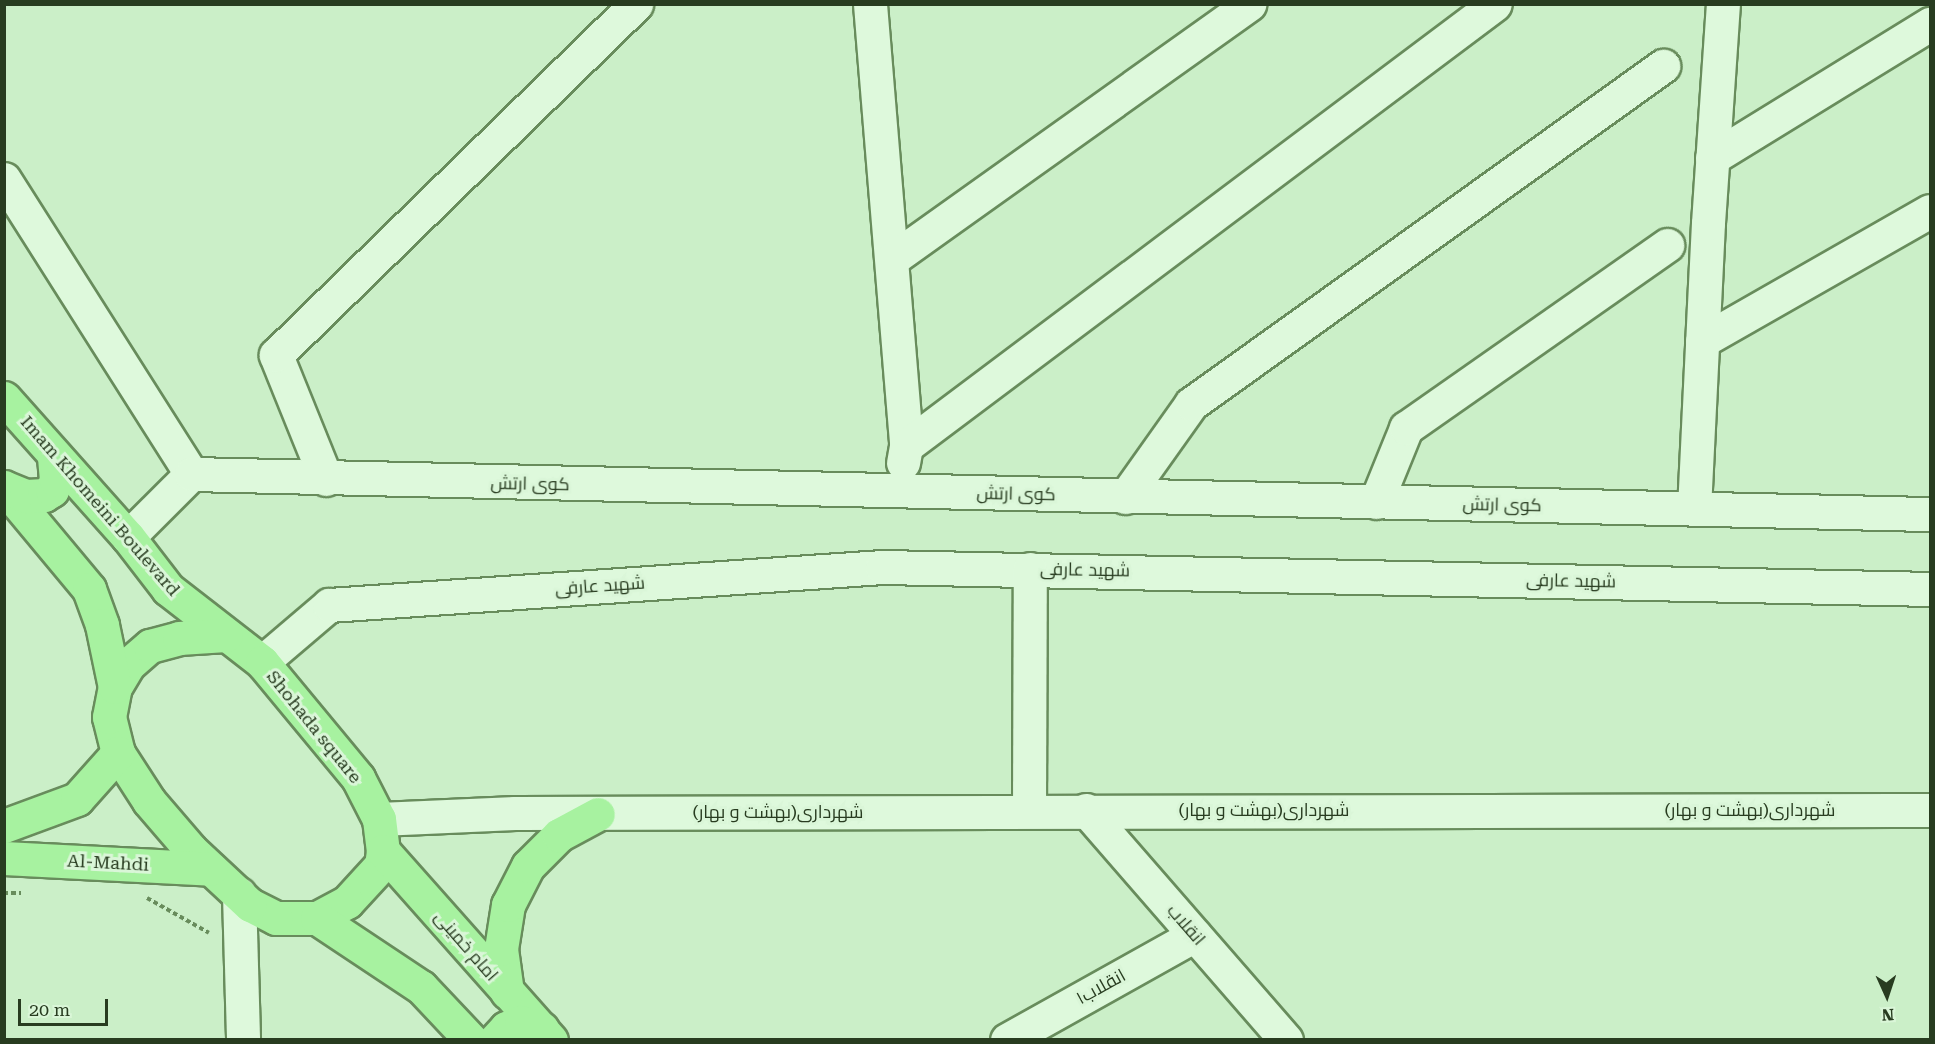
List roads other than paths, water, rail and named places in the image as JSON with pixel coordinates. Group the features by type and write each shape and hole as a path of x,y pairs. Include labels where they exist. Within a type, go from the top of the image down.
{"main road":[{"name":"Imam Khomeini Boulevard","path":"4,398 128,537 168,589 225,635"},
{"path":"5,487 26,496 44,495 52,490 56,480 54,455"},
{"path":"5,487 89,589 102,625 115,687"},
{"path":"225,635 179,638 150,646 129,664 115,687 109,717 118,753 149,801 191,850 250,905 276,918 317,918 348,902 381,865 381,835"},
{"name":"Shohada square","path":"225,635 262,662 358,778 381,835"},
{"path":"4,826 77,799 118,753"},
{"path":"507,992 501,949 508,905 528,866 559,835 598,814"},
{"name":"امام خمینی","path":"381,835 507,992 546,1034"},
{"name":"Al-Mahdi","path":"4,858 211,869"},
{"path":"317,918 421,987 471,1040"},
{"path":"495,1040 506,1028 521,1022 546,1034"}],"street":[{"path":"326,479 276,355 636,4"},
{"path":"870,4 906,446 898,492"},
{"path":"892,259 1249,4"},
{"path":"906,446 1495,4"},
{"path":"1694,509 1712,158 1723,4"},
{"path":"1712,158 1930,24"},
{"path":"1125,497 1191,404 1664,66"},
{"path":"4,179 191,474 128,537"},
{"path":"1702,341 1930,211"},
{"path":"1376,502 1406,428 1667,245"},
{"name":"کوی ارتش","path":"191,474 326,479 1930,514"},
{"name":"شهید عارفی","path":"262,662 329,605 882,567 1930,589"},
{"path":"1029,810 1030,569"},
{"name":"شهرداری(بهشت و بهار)","path":"381,835 515,813 1029,810 1930,810"},
{"name":"انقلاب","path":"1086,810 1286,1040"},
{"path":"239,894 243,1040"},
{"name":"انقلاب۱","path":"1008,1040 1195,935"}]}
